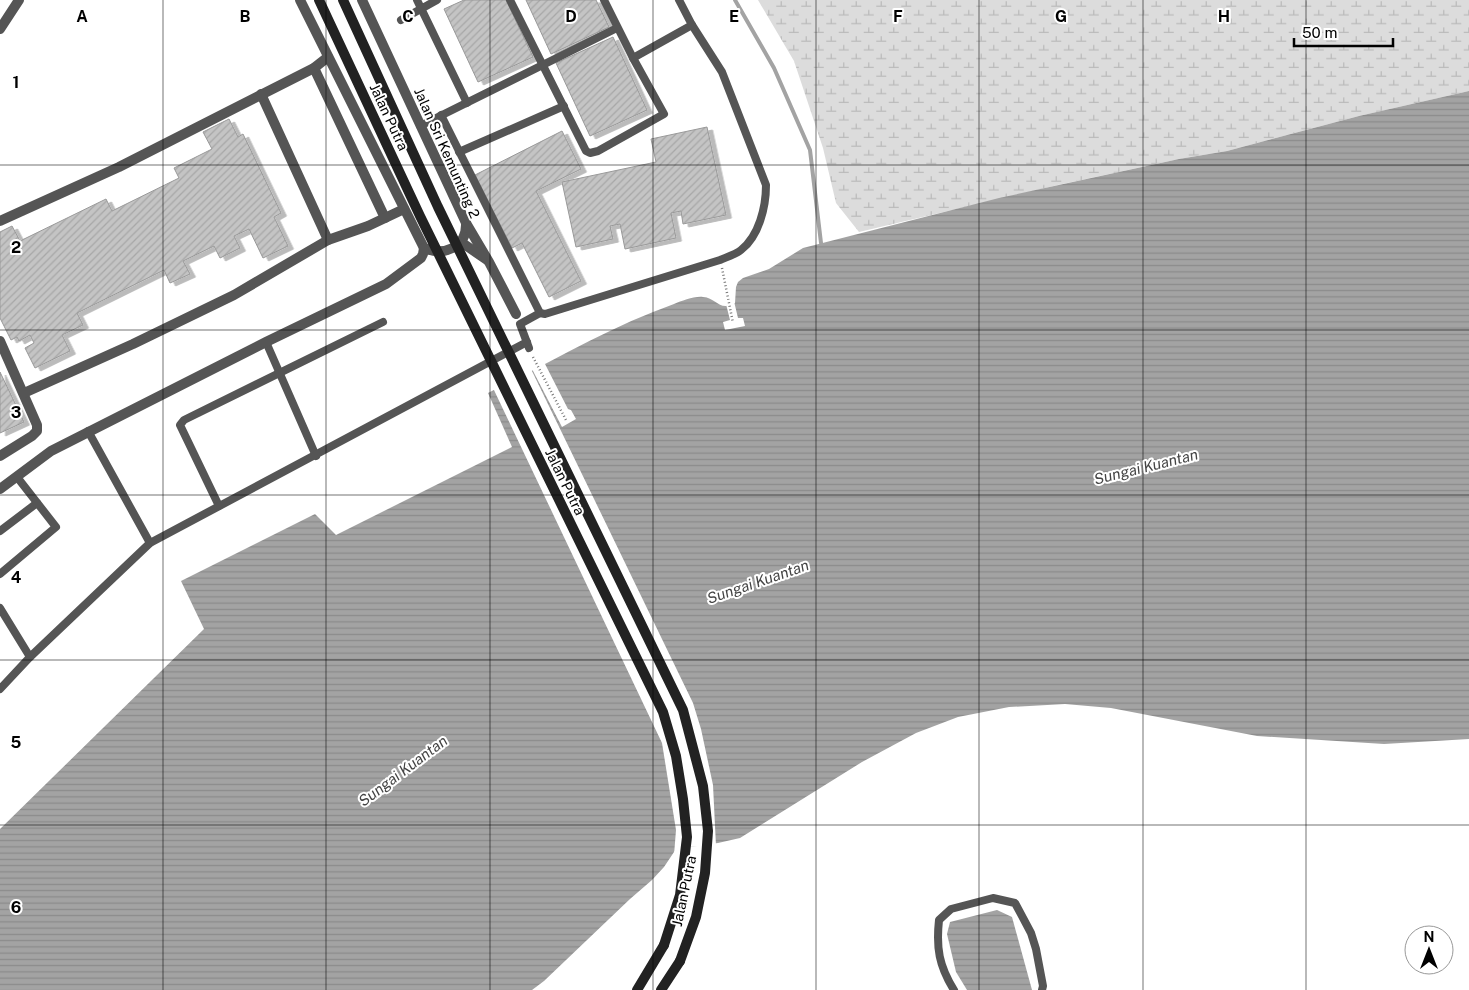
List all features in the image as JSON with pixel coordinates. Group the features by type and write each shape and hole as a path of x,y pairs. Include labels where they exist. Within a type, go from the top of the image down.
{"main road":[{"name":"Jalan Putra","path":"319,0 420,216 663,712 676,756 684,799 687,837 680,895 664,945 637,990"},
{"name":"Jalan Putra","path":"342,0 438,208 683,710 703,786 708,831 705,873 696,917 680,960 661,990"}],"street":[{"path":"0,30 20,0"},
{"path":"0,489 51,451 266,342 386,284 421,258 424,248 300,0"},
{"name":"Jalan Sri Kemunting 2","path":"362,0 466,223 465,233 461,242"},
{"path":"0,221 119,167 314,68 328,57"},
{"path":"314,68 385,218"},
{"path":"261,94 328,240"},
{"path":"24,393 133,344 234,295 328,240 368,226 404,209"},
{"path":"466,223 489,262 518,319"},
{"path":"424,248 443,252 450,250 461,242 489,262"},
{"path":"0,342 37,425 37,431 32,436 0,456"}],"lane":[{"path":"401,20 419,4 437,0"},
{"path":"510,0 586,151 590,152 598,152 664,114 617,28 604,0"},
{"path":"0,689 30,657 150,543 528,345 518,319 540,313 545,314 720,260 740,251 748,243 766,201 766,186 722,72 692,25 679,0"},
{"path":"419,4 467,103"},
{"path":"633,58 692,25"},
{"path":"420,126 617,28"},
{"path":"459,152 564,106"},
{"path":"441,116 540,313"},
{"path":"219,506 180,425 184,420 383,322"},
{"path":"266,342 316,456"},
{"path":"88,431 150,543"},
{"path":"0,574 56,527 17,477"},
{"path":"0,531 37,503"},
{"path":"0,608 30,657"},
{"path":"954,990 939,959 937,941 939,920 951,909 993,898 1015,903 1031,933 1036,949 1043,986 1042,990"}],"path":[{"path":"721,265 733,323"},
{"path":"528,345 566,420"}],"green space":[{"path":"758,0 1469,0 1469,91 1359,116 1227,151 1179,159 1058,185 859,232 836,203 823,148 794,61"}],"water":[{"name":"Sungai Kuantan","path":"1469,91 1469,739 1384,744 1257,736 1111,708 1065,704 1009,707 958,717 916,733 862,762 740,838 676,849 664,867 652,880 532,990 0,990 0,829 204,629 181,581 315,514 336,535 512,447 488,393 603,334 650,313 699,297 708,298 725,306 735,303 738,282 743,278 769,269 803,248 999,198 1179,159 1227,151 1359,116"},
{"path":"997,910 1012,917 1032,990 967,990 956,972 947,934 950,922"}],"pier":[{"path":"733,297 738,318 743,318 745,326 725,330 723,322 730,320 726,304 732,302"},
{"path":"544,362 568,409 571,410 576,419 562,427 532,369"},
{"path":"531,369 693,703 701,729 713,785 716,846 685,847 674,855 676,830 662,743 493,388"}],"building":[{"path":"464,0 506,0 533,57 478,82 444,9"},
{"path":"526,0 596,0 609,27 551,54"},
{"path":"613,37 647,110 590,136 556,63"},
{"path":"229,119 238,137 243,134 281,213 274,217 288,246 263,258 249,229 234,236 240,248 220,258 214,246 183,261 190,274 170,283 164,270 77,313 83,325 62,335 70,351 35,368 25,348 34,343 30,335 19,341 17,337 11,340 0,318 0,232 12,226 20,241 106,199 112,211 179,178 174,168 212,149 203,132"},
{"path":"707,127 726,215 683,224 681,211 671,213 676,238 625,249 620,224 610,226 613,239 576,247 562,182 656,162 651,139"},
{"path":"562,131 581,169 536,191 581,281 549,297 522,243 512,248 475,175"},
{"path":"0,372 24,422 0,433"}],"waterway":[{"path":"735,0 774,68 810,150 821,243"}]}
